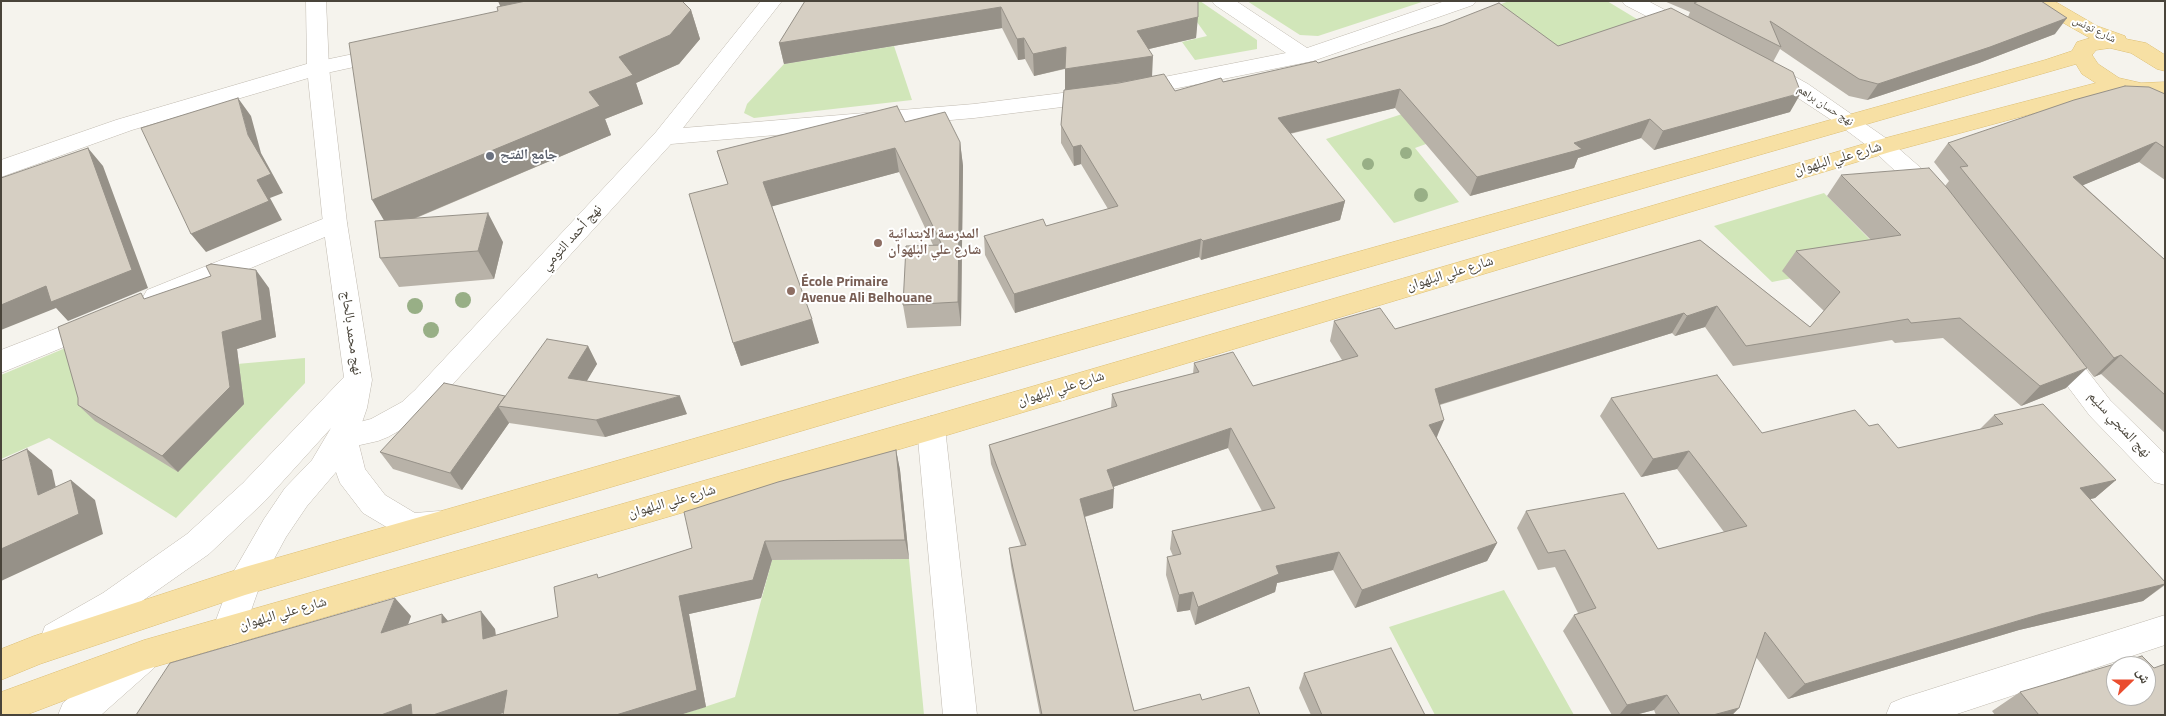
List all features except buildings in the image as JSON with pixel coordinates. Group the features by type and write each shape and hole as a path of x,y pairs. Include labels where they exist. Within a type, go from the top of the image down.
{"main road":[{"name":"شارع تونس","path":"2033,1 2068,30 2090,69 2099,76 2134,89"},
{"name":"شارع تونس","path":"2039,1 2090,30 2130,46 2165,64"},
{"path":"1,664 34,651 245,581 939,380 2053,65 2082,53 2091,44 2110,42 2130,46 2165,46"},
{"name":"شارع علي البلهوان","path":"1,708 144,655 931,428 1882,146 2094,90 2165,89"}],"street":[{"name":"نهج محمد بالحاج","path":"228,631 245,581 274,528 296,497 322,468 342,437 353,408 358,380 335,223 318,68 316,1"},
{"name":"نهج أحمد التومي","path":"342,437 378,429 412,410 425,398 664,137 772,1"},
{"path":"1222,1 1305,56"},
{"path":"664,137 974,111 1108,95 1305,56 1466,1"},
{"path":"1632,1 1707,40"},
{"path":"1,169 124,125 318,68 405,50"},
{"name":"نهج حسان براهم","path":"1750,61 1800,89 1882,146"},
{"path":"2134,89 2165,102"},
{"path":"1882,146 1920,179 1949,210"},
{"path":"1,362 335,223"},
{"name":"نهج المنجي سليم","path":"2040,329 2100,408 2165,473"},
{"path":"34,651 114,603 198,544 254,492 358,380"},
{"path":"931,428 960,715"},
{"path":"342,437 351,474 374,504 411,526 448,523"},
{"path":"1903,715 2165,630"},
{"path":"75,715 144,655"}],"green space":[{"path":"1200,1 1257,40 1257,49 1195,60 1182,42 1207,36 1184,4"},
{"path":"1247,1 1425,1 1318,36 1300,35"},
{"path":"1509,1 1607,1 1655,30 1563,61 1491,8"},
{"path":"894,46 912,100 754,118 744,113 747,104 784,64"},
{"path":"1460,95 1426,144 1415,148 1459,202 1394,223 1326,139"},
{"path":"1824,193 1886,256 1772,282 1714,226"},
{"path":"75,344 180,369 305,358 305,383 176,518 49,438 1,459 1,375"},
{"path":"909,559 924,715 680,715 735,697 772,560"},
{"path":"1504,590 1574,715 1435,715 1389,627"}],"place":[{"name":"جامع الفتح","path":"490,156"},
{"name":"المدرسة الابتدائية شارع علي البلهوان","path":"878,243"},
{"name":"École Primaire Avenue Ali Belhouane","path":"791,291"}]}
